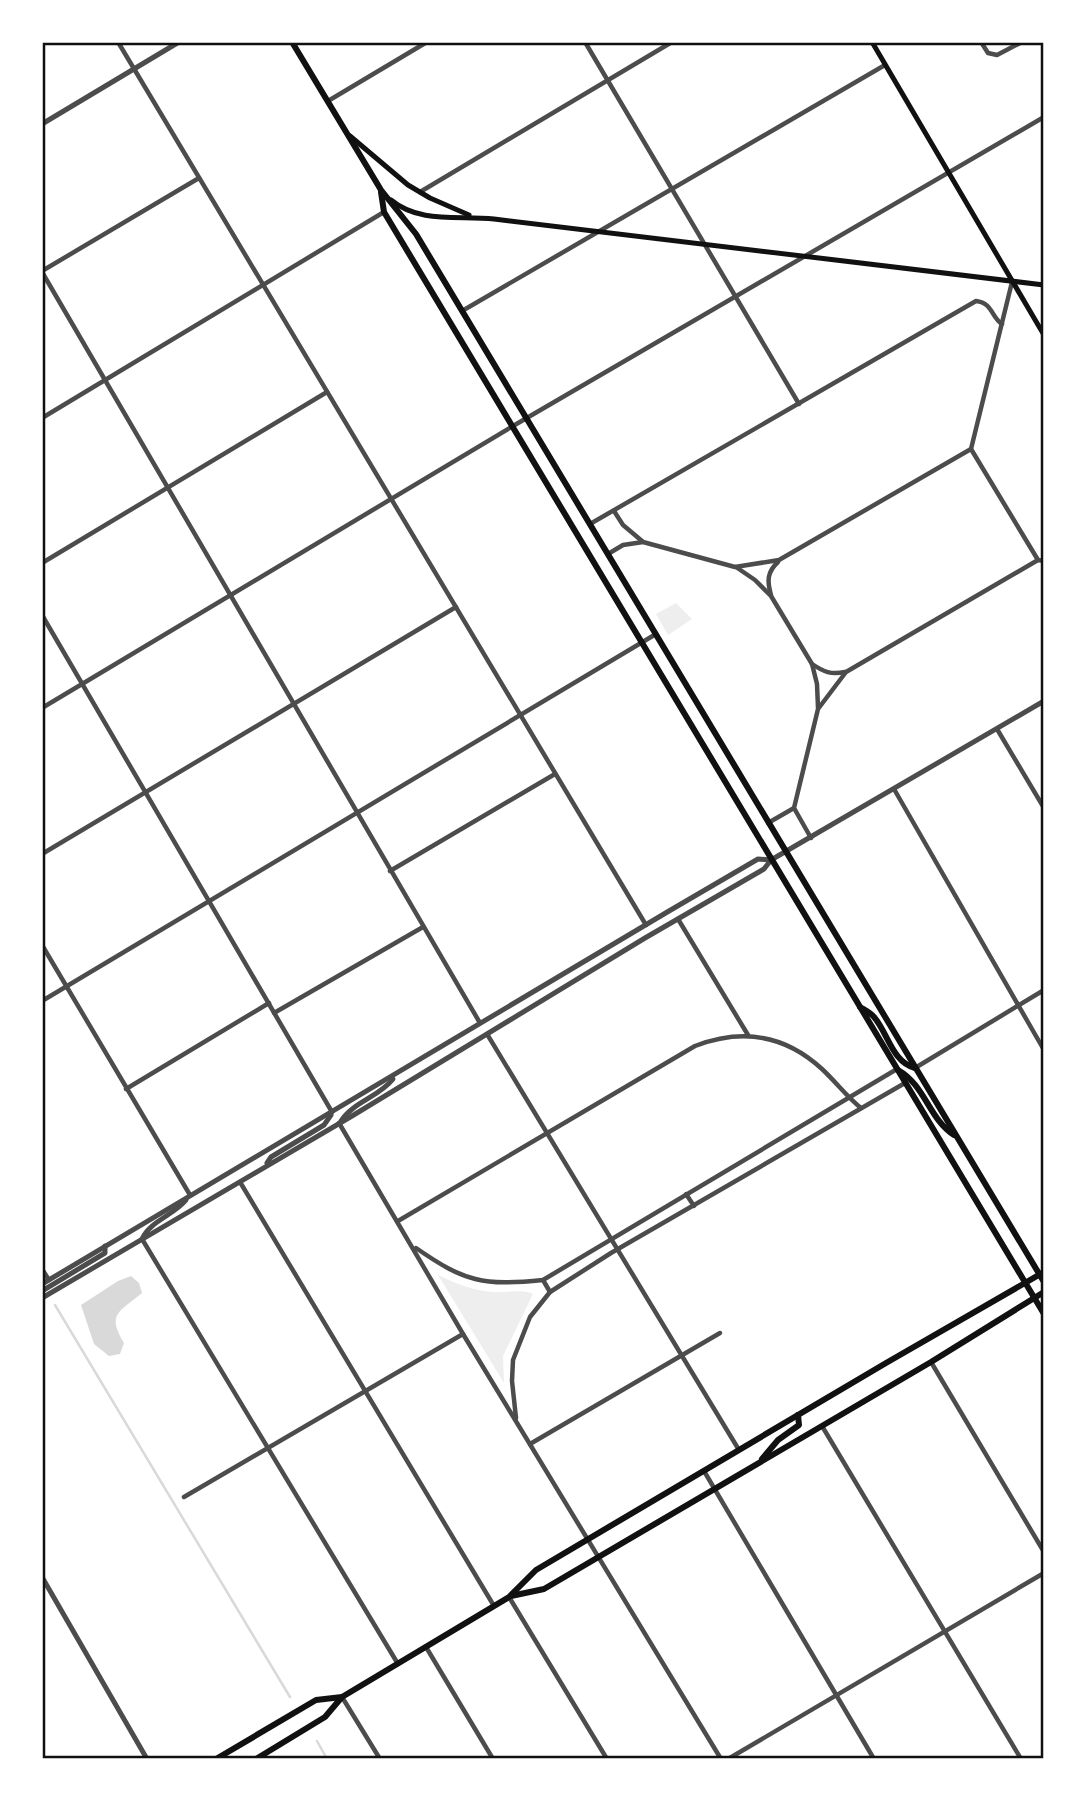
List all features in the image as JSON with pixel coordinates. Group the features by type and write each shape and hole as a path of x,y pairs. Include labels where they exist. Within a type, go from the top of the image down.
{"main road":[{"path":"292,42 381,190 416,234 915,1068 1042,1274 1044,1282"},
{"path":"872,42 1044,335"},
{"path":"346,132 420,192 472,216"},
{"path":"381,190 384,212 1044,1314"},
{"path":"381,190 394,203 416,214 436,217 472,216 1044,285"},
{"path":"859,1006 873,1016 900,1060 915,1068"},
{"path":"897,1069 916,1084 942,1127 956,1136"},
{"path":"259,1758 325,1717 342,1697 509,1597 536,1570 1042,1274"},
{"path":"509,1597 544,1589 931,1362 1044,1292"},
{"path":"758,1463 778,1440 796,1428 800,1421 799,1415"},
{"path":"216,1759 316,1700 342,1697"}],"street":[{"path":"118,42 646,925"},
{"path":"42,124 179,42"},
{"path":"328,102 427,42"},
{"path":"585,42 799,404"},
{"path":"420,192 672,42"},
{"path":"981,42 988,53 997,55 1022,42"},
{"path":"462,311 885,65"},
{"path":"42,708 513,426 1044,117"},
{"path":"199,178 42,271 481,1023"},
{"path":"42,418 384,212"},
{"path":"735,567 779,560 971,449 1012,281"},
{"path":"590,524 976,302 983,302 990,307 997,321 1002,324"},
{"path":"42,563 327,392"},
{"path":"812,664 833,674 846,672 1041,560 971,449"},
{"path":"614,510 623,525 643,542"},
{"path":"608,554 623,545 643,542 735,567 755,580 771,596 812,664 817,684 818,709 794,808 811,838"},
{"path":"771,596 769,574 779,560"},
{"path":"42,854 456,607"},
{"path":"42,615 332,1112"},
{"path":"42,1001 656,634"},
{"path":"818,709 846,672"},
{"path":"42,1298 764,869 771,860 1044,701"},
{"path":"997,729 1044,808"},
{"path":"390,871 555,774"},
{"path":"894,789 1044,1050"},
{"path":"768,822 794,808"},
{"path":"42,1284 758,859 771,860"},
{"path":"678,919 748,1035"},
{"path":"274,1013 423,927"},
{"path":"42,945 190,1195"},
{"path":"915,1068 1044,990"},
{"path":"126,1089 269,1003"},
{"path":"487,1034 739,1450"},
{"path":"398,1222 695,1046 711,1040 748,1035 764,1037 799,1053 821,1068 848,1098 861,1108"},
{"path":"412,1246 451,1271 479,1282 505,1284 543,1280 897,1069"},
{"path":"339,1123 346,1113 386,1087 396,1075"},
{"path":"517,1422 512,1381 513,1360 530,1317 550,1292 617,1250 905,1083"},
{"path":"265,1166 271,1157 324,1125 332,1112"},
{"path":"339,1123 463,1334 721,1759"},
{"path":"713,1179 720,1191"},
{"path":"239,1181 494,1606"},
{"path":"686,1194 694,1206"},
{"path":"142,1239 145,1231 179,1210 190,1195"},
{"path":"142,1239 398,1664"},
{"path":"42,1291 105,1253 105,1246"},
{"path":"42,1269 49,1280"},
{"path":"543,1280 550,1292"},
{"path":"530,1444 720,1333"},
{"path":"184,1497 463,1334"},
{"path":"931,1362 1044,1552"},
{"path":"822,1426 1021,1759"},
{"path":"704,1471 874,1759"},
{"path":"728,1759 1044,1573"},
{"path":"42,1577 147,1759"},
{"path":"509,1597 607,1759"},
{"path":"426,1647 493,1759"},
{"path":"342,1697 380,1759"}],"shaded area":[{"path":"676,603 692,619 668,635 656,614"},
{"path":"438,1275 479,1290 524,1291 533,1294 503,1356 504,1383"},
{"path":"131,1276 139,1283 142,1293 118,1314 116,1325 124,1343 120,1354 109,1356 94,1344 81,1305 118,1281"}],"waterway":[{"path":"55,1305 290,1697"},
{"path":"317,1741 327,1759"}]}
